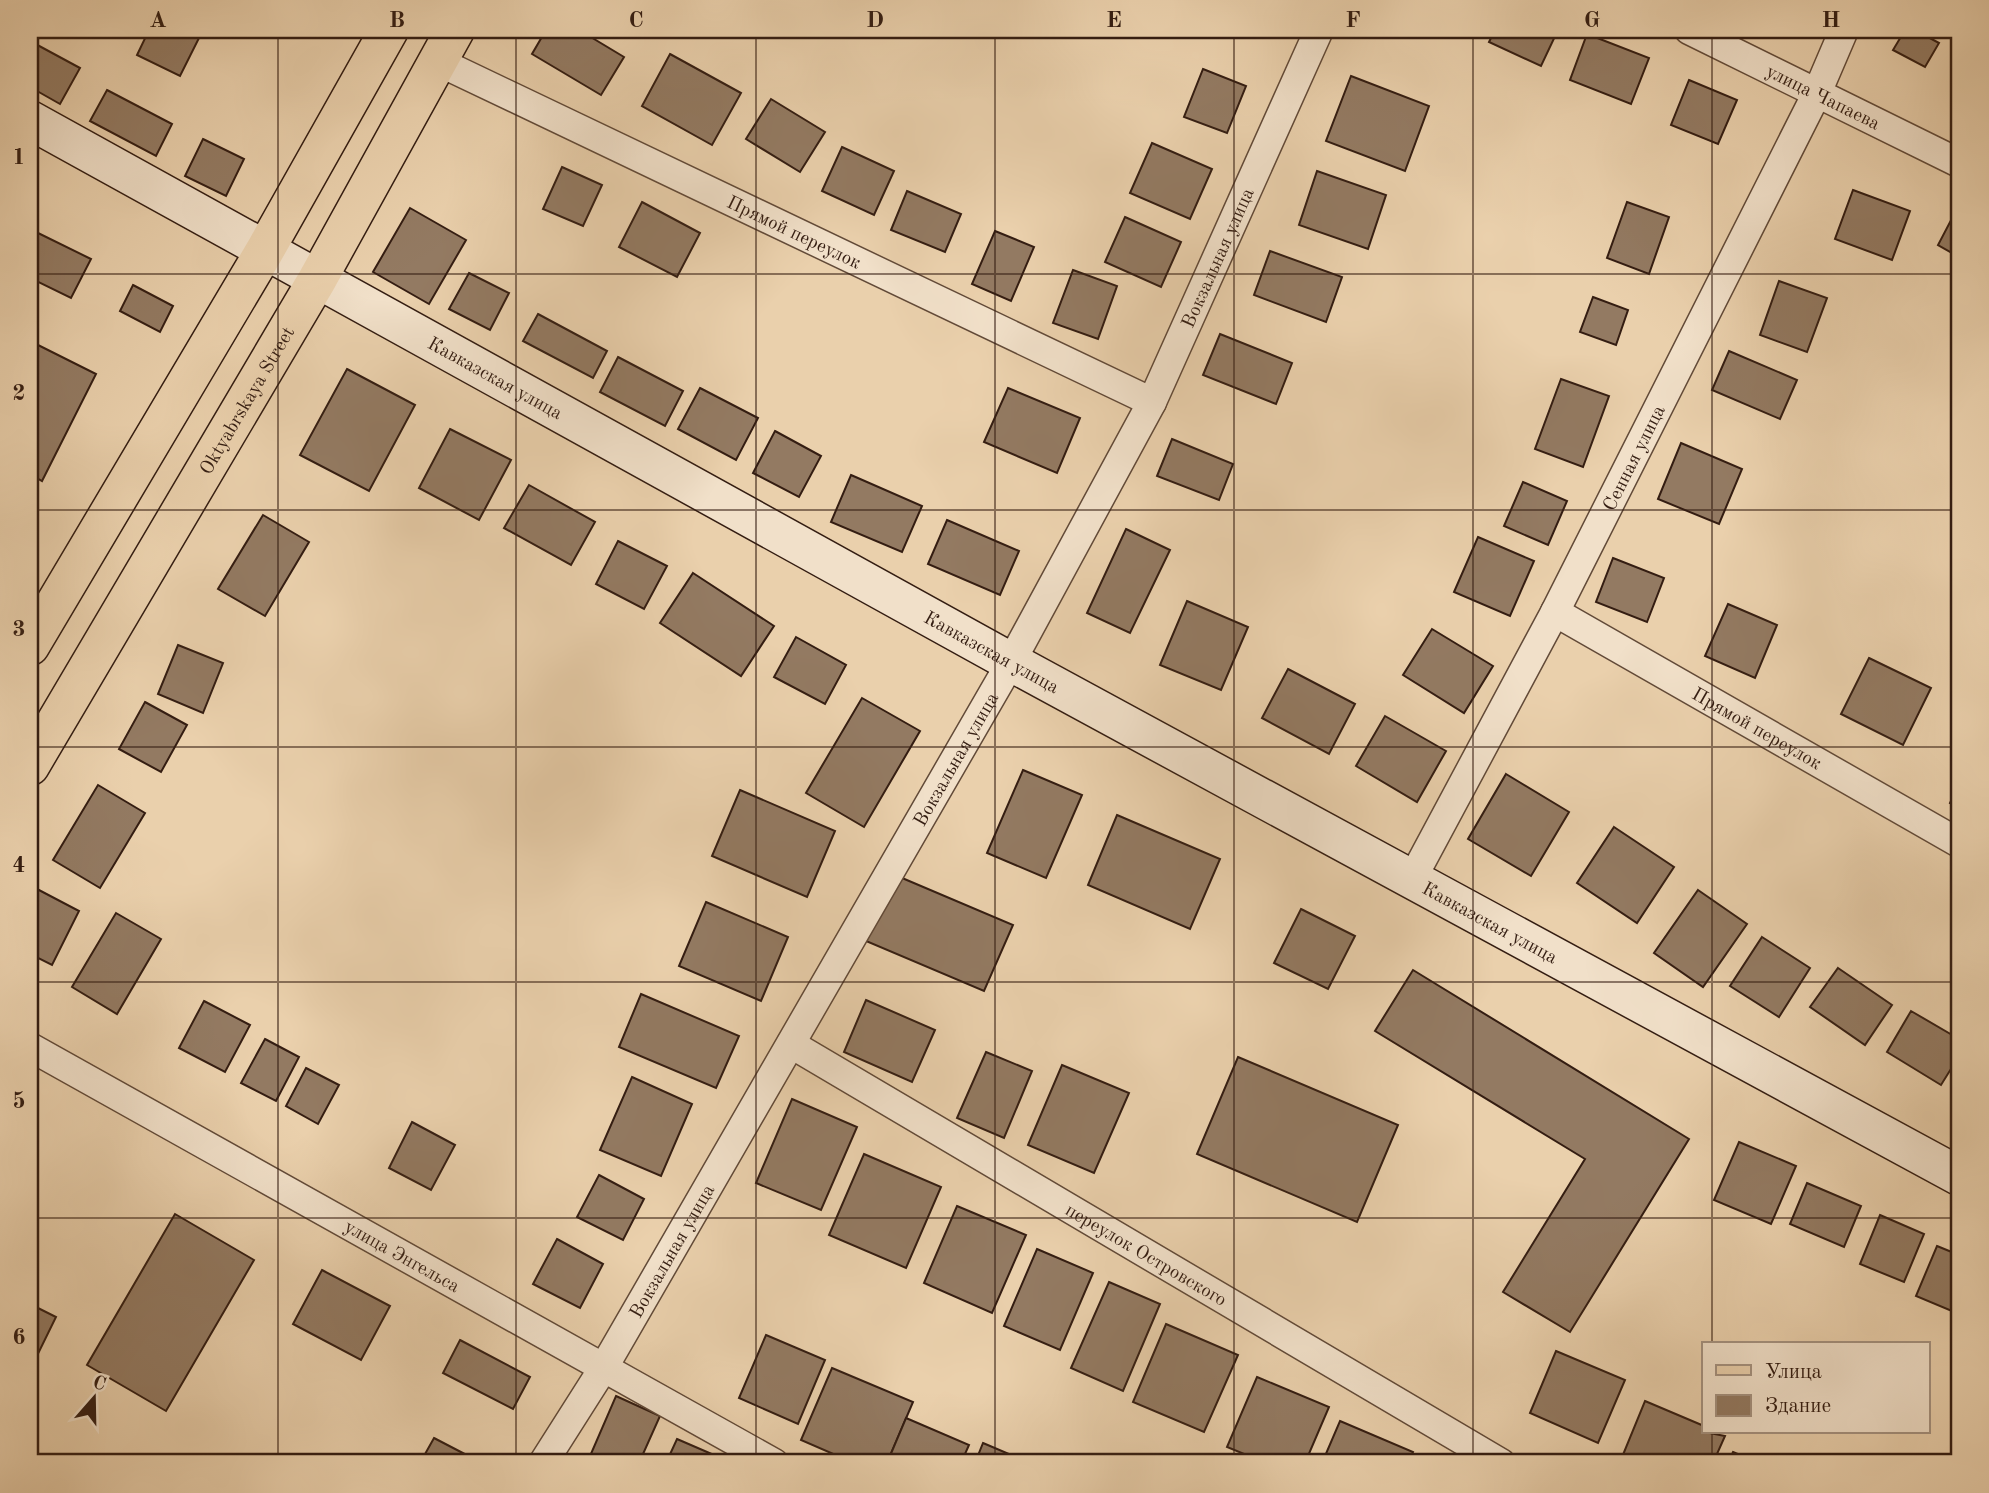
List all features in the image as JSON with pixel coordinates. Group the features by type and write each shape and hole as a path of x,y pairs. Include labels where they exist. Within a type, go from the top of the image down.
{"main road":[{"path":"30,646 264,252 383,32"},
{"name":"Oktyabrskaya Street","path":"30,766 317,280 446,45"},
{"name":"Кавказская улица","path":"30,120 264,252 1011,662 1959,1176"}],"street":[{"name":"Вокзальная улица","path":"543,1463 604,1367 1011,662 1152,402 1319,30"},
{"name":"улица Чапаева","path":"1689,30 1959,163"},
{"name":"Сенная улица","path":"1412,879 1555,612 1818,93 1844,30"},
{"name":"Прямой переулок","path":"446,45 1152,402"},
{"name":"Прямой переулок","path":"1555,612 1959,842"},
{"name":"переулок Островского","path":"791,1044 1502,1463"},
{"name":"улица Энгельса","path":"30,1047 774,1463"}],"building":[{"path":"149,30 182,30 199,38 180,76 137,55"},
{"path":"546,30 579,30 624,57 601,95 532,54"},
{"path":"1495,30 1558,30 1541,66 1489,42"},
{"path":"1905,30 1915,30 1939,43 1925,67 1893,50"},
{"path":"1587,34 1649,58 1631,104 1570,80"},
{"path":"30,41 80,68 60,104 30,87"},
{"path":"670,54 741,93 712,145 642,106"},
{"path":"1203,69 1246,86 1227,133 1184,117"},
{"path":"1351,76 1429,106 1405,171 1326,141"},
{"path":"1689,80 1737,100 1718,144 1671,125"},
{"path":"107,90 172,124 156,156 90,121"},
{"path":"771,99 825,132 800,172 746,139"},
{"path":"203,139 244,159 226,196 185,176"},
{"path":"1152,143 1212,169 1190,219 1130,193"},
{"path":"842,147 894,171 874,215 822,191"},
{"path":"562,167 602,185 583,226 543,209"},
{"path":"1317,171 1386,195 1368,249 1299,225"},
{"path":"1853,190 1910,211 1892,260 1835,239"},
{"path":"907,191 961,214 945,252 891,230"},
{"path":"642,202 700,233 677,277 619,247"},
{"path":"1627,202 1669,217 1649,274 1607,258"},
{"path":"1959,205 1959,257 1938,245"},
{"path":"410,208 466,240 429,304 373,272"},
{"path":"1125,217 1181,242 1161,287 1105,262"},
{"path":"995,231 1034,247 1011,301 972,284"},
{"path":"36,232 91,259 71,298 30,278 30,245"},
{"path":"1270,251 1342,277 1326,322 1254,295"},
{"path":"1073,270 1117,286 1098,339 1053,323"},
{"path":"469,273 509,293 490,330 449,309"},
{"path":"1779,281 1827,298 1807,352 1760,335"},
{"path":"133,285 173,306 160,332 120,311"},
{"path":"1593,297 1628,310 1616,345 1580,332"},
{"path":"538,314 607,351 593,378 523,341"},
{"path":"1220,334 1292,363 1276,404 1203,375"},
{"path":"34,343 96,374 42,481 30,474 30,351"},
{"path":"1729,351 1797,380 1780,419 1712,390"},
{"path":"618,357 683,391 665,426 600,392"},
{"path":"347,369 415,405 369,491 300,455"},
{"path":"1561,379 1609,396 1583,467 1535,449"},
{"path":"700,388 758,418 736,460 678,429"},
{"path":"1008,388 1080,418 1057,473 984,442"},
{"path":"450,429 511,460 479,520 419,488"},
{"path":"775,431 821,456 799,497 753,473"},
{"path":"1172,439 1233,464 1219,500 1157,476"},
{"path":"1681,443 1742,469 1719,524 1658,499"},
{"path":"851,475 922,506 902,552 831,522"},
{"path":"1523,482 1567,501 1548,545 1504,526"},
{"path":"529,485 595,522 571,565 504,528"},
{"path":"263,515 309,542 265,616 218,589"},
{"path":"947,520 1019,551 1000,595 928,564"},
{"path":"1126,529 1170,550 1130,633 1087,613"},
{"path":"1478,537 1534,561 1510,616 1454,592"},
{"path":"618,541 667,566 644,609 596,584"},
{"path":"1613,558 1664,578 1647,622 1596,602"},
{"path":"693,573 774,626 741,676 660,623"},
{"path":"1187,601 1248,627 1221,690 1160,665"},
{"path":"1728,604 1777,625 1755,678 1705,656"},
{"path":"1432,629 1493,666 1464,713 1403,675"},
{"path":"796,637 846,665 825,704 774,677"},
{"path":"178,645 223,663 203,713 158,694"},
{"path":"1869,658 1931,688 1903,745 1841,714"},
{"path":"1288,669 1355,704 1329,754 1262,718"},
{"path":"862,698 920,731 864,827 806,793"},
{"path":"145,702 187,725 161,772 119,749"},
{"path":"1385,716 1446,751 1417,802 1356,766"},
{"path":"1023,770 1082,795 1046,878 987,853"},
{"path":"1506,774 1569,812 1531,876 1468,839"},
{"path":"1959,784 1959,808 1950,803"},
{"path":"98,785 145,813 100,888 53,860"},
{"path":"740,790 835,831 807,897 712,856"},
{"path":"1117,815 1220,859 1190,929 1088,885"},
{"path":"1614,827 1674,867 1637,923 1577,883"},
{"path":"895,875 1013,925 984,991 866,941"},
{"path":"37,889 79,911 52,965 30,954 30,904"},
{"path":"1698,890 1747,924 1703,987 1654,953"},
{"path":"706,902 788,937 761,1001 679,966"},
{"path":"1301,909 1355,936 1328,989 1274,963"},
{"path":"116,913 161,939 117,1014 72,987"},
{"path":"1762,937 1810,968 1779,1017 1730,986"},
{"path":"1838,968 1892,1005 1865,1045 1810,1007"},
{"path":"1413,970 1689,1139 1570,1332 1503,1292 1585,1159 1375,1031"},
{"path":"641,994 739,1036 716,1088 619,1047"},
{"path":"866,1000 935,1030 912,1082 844,1052"},
{"path":"204,1001 250,1025 225,1072 179,1048"},
{"path":"1911,1011 1959,1039 1959,1056 1941,1085 1887,1052"},
{"path":"265,1039 299,1057 276,1101 241,1083"},
{"path":"986,1052 1032,1071 1004,1138 957,1118"},
{"path":"1238,1057 1398,1125 1357,1222 1197,1154"},
{"path":"1062,1065 1129,1093 1094,1173 1028,1145"},
{"path":"306,1068 339,1085 318,1124 286,1106"},
{"path":"632,1077 692,1104 661,1176 600,1150"},
{"path":"792,1099 857,1127 821,1210 756,1183"},
{"path":"412,1122 455,1145 431,1190 389,1168"},
{"path":"1739,1142 1796,1166 1771,1224 1714,1200"},
{"path":"864,1154 941,1187 906,1268 829,1235"},
{"path":"599,1175 644,1199 623,1240 577,1217"},
{"path":"1807,1183 1861,1206 1844,1247 1790,1224"},
{"path":"957,1206 1026,1235 992,1313 924,1283"},
{"path":"175,1214 254,1260 166,1411 87,1365"},
{"path":"1880,1215 1924,1234 1904,1282 1860,1264"},
{"path":"557,1239 603,1264 580,1308 533,1284"},
{"path":"1937,1246 1959,1255 1959,1314 1916,1296"},
{"path":"1037,1249 1093,1273 1060,1350 1004,1326"},
{"path":"322,1270 390,1306 361,1360 293,1324"},
{"path":"1109,1282 1160,1304 1123,1391 1071,1368"},
{"path":"30,1304 56,1317 30,1370"},
{"path":"1166,1324 1238,1355 1204,1432 1133,1402"},
{"path":"766,1335 825,1360 798,1424 739,1398"},
{"path":"460,1340 530,1377 513,1409 443,1373"},
{"path":"1556,1351 1625,1380 1598,1443 1530,1413"},
{"path":"832,1368 913,1402 887,1463 854,1463 801,1440"},
{"path":"1257,1377 1329,1407 1305,1463 1266,1463 1227,1447"},
{"path":"616,1396 660,1416 639,1463 587,1463"},
{"path":"1645,1401 1702,1425 1702,1434 1725,1436 1713,1463 1620,1462"},
{"path":"906,1418 969,1445 961,1463 887,1463"},
{"path":"1340,1421 1413,1452 1408,1463 1322,1463"},
{"path":"434,1438 482,1463 420,1463"},
{"path":"677,1439 728,1461 666,1463"},
{"path":"983,1443 1030,1463 975,1463"},
{"path":"1733,1452 1759,1463 1728,1463"}]}
